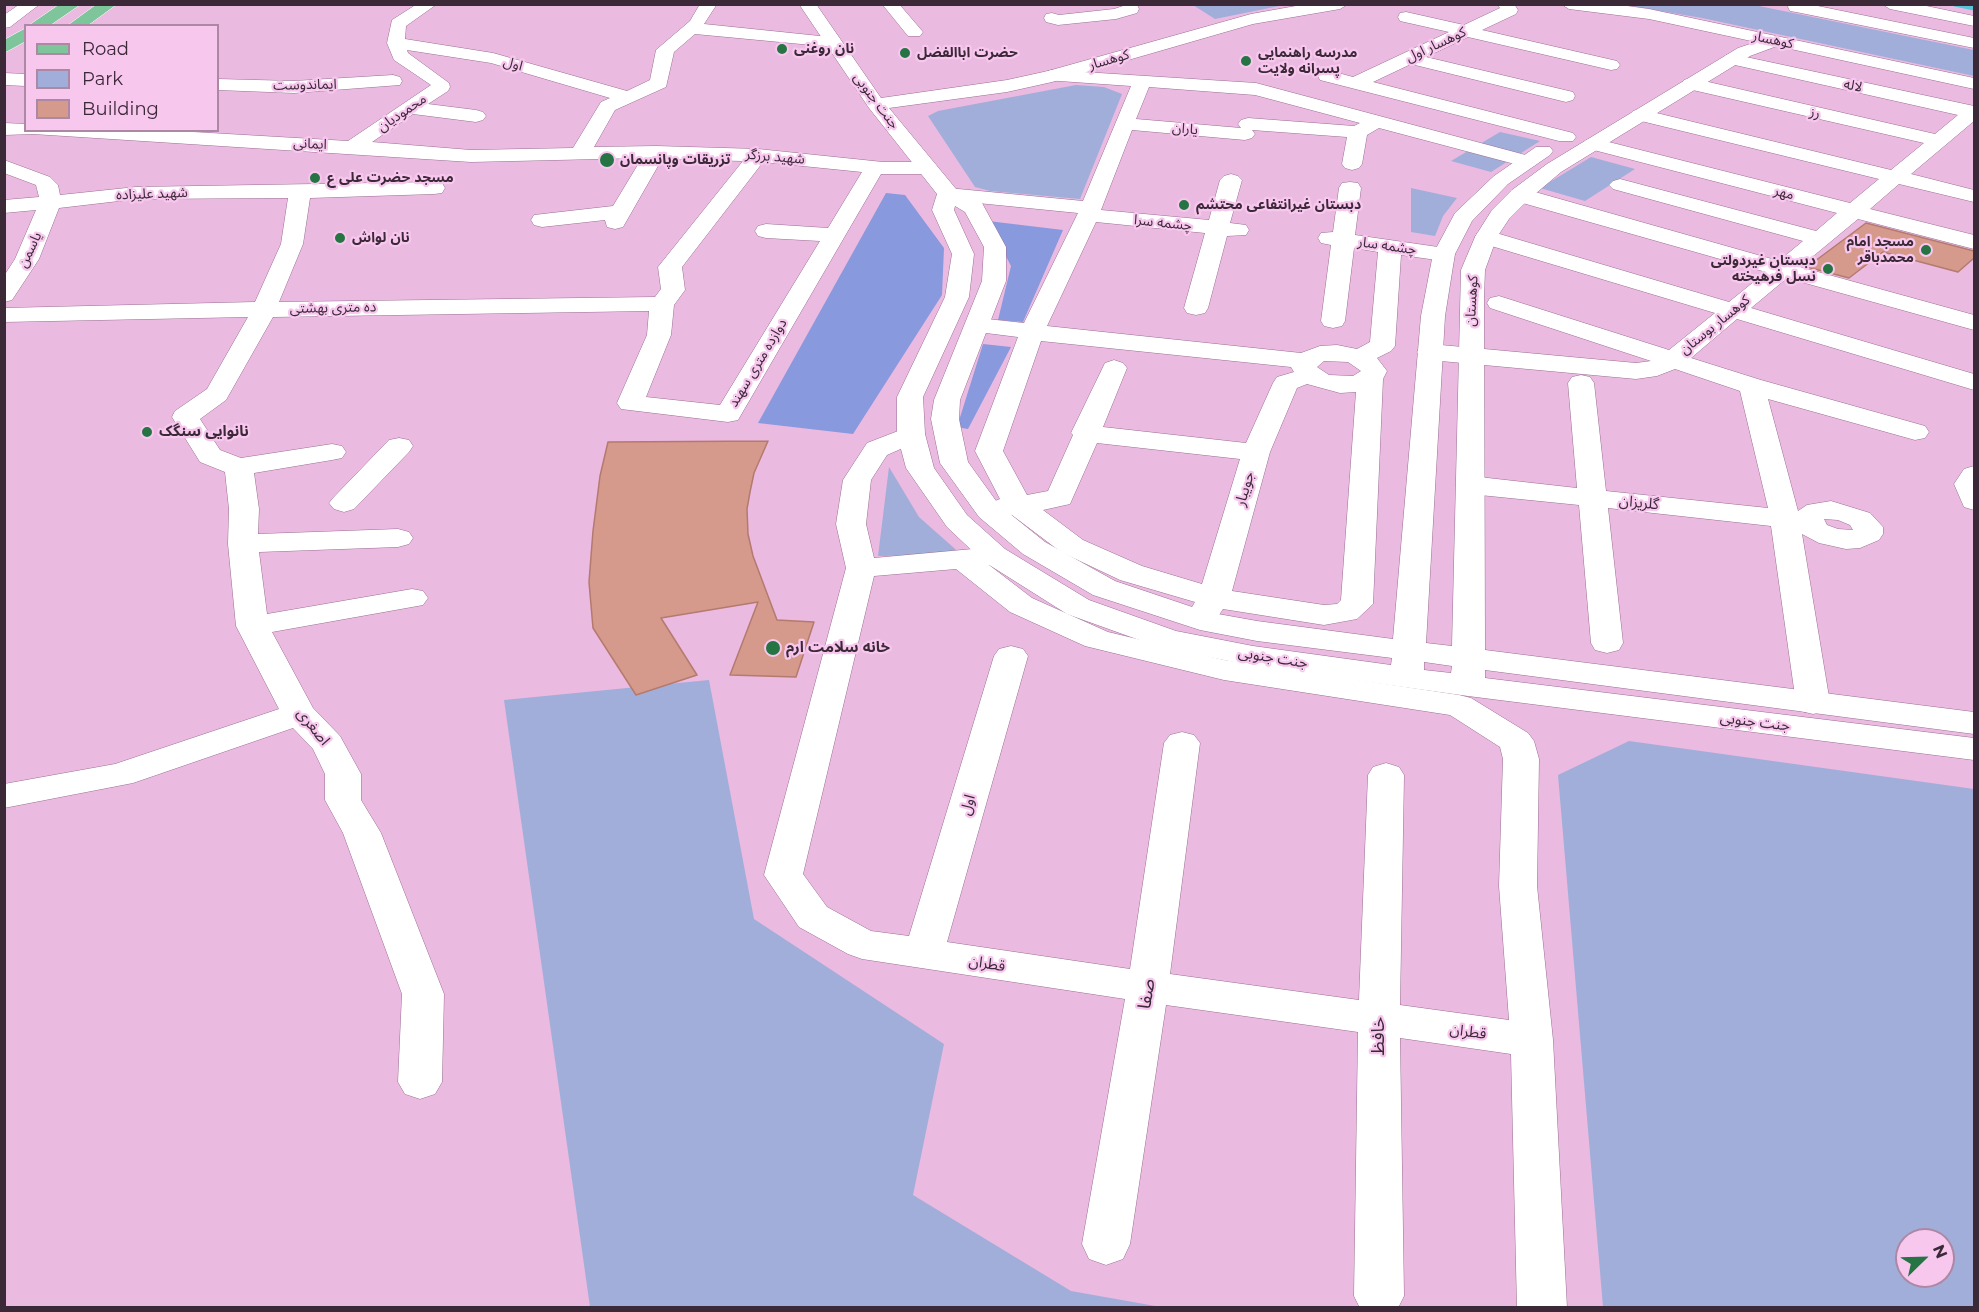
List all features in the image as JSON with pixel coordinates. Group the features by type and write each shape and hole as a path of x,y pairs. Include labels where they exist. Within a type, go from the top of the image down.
{"main road":[{"path":"39,24 73,4"},
{"path":"78,24 109,4"},
{"path":"4,48 24,34"}],"street":[{"path":"396,43 398,24 429,4"},
{"path":"580,154 608,106 659,83 665,50 690,28 710,4"},
{"name":"جنت جنوبی","path":"807,4 876,104 928,168 961,201 995,247 994,281 947,400 945,419 954,463 1003,508 1034,548 1104,588 1207,609 1257,631 1407,665"},
{"path":"890,4 914,32"},
{"path":"1082,4 1052,19 1058,21 1116,14 1131,9"},
{"name":"کوهسار","path":"876,104 955,95 1052,76 1251,20 1340,4"},
{"name":"کوهسار اول","path":"1356,83 1509,10 1505,4"},
{"name":"کوهسار","path":"1569,4 1649,14 1732,44"},
{"path":"1890,4 1974,21"},
{"path":"1793,5 1974,43"},
{"path":"4,8 30,6"},
{"path":"4,23 30,6"},
{"path":"1406,17 1611,65"},
{"path":"690,28 833,42"},
{"name":"اول","path":"396,43 493,58 628,97"},
{"name":"محمودیان","path":"352,147 441,87 440,83 400,56 396,43"},
{"name":"کوهستان","path":"1468,672 1470,356 1473,270 1486,237 1500,215 1520,195 1554,168 1593,144 1645,122 1691,84 1732,44"},
{"name":"کوهستان","path":"1407,665 1433,316 1442,260 1463,218 1501,180 1526,161 1721,48 1732,44 1767,44"},
{"name":"لاله","path":"1732,44 1974,113"},
{"name":"کوهسار","path":"1767,44 1974,83"},
{"path":"1408,58 1566,96"},
{"path":"4,79 16,72"},
{"path":"1052,76 1256,89 1526,161"},
{"path":"1327,76 1566,138"},
{"name":"ایماندوست","path":"219,85 294,87 393,81"},
{"path":"1114,368 1060,498 1003,508 989,452 1032,332 1088,215 1142,81"},
{"name":"رز","path":"1691,84 1938,141"},
{"path":"386,103 476,116"},
{"name":"کوهسار بوستان","path":"1430,352 1636,371 1657,368 1672,361 1974,113"},
{"path":"1352,164 1358,132 1378,121"},
{"path":"1645,122 1685,126 1974,196"},
{"name":"یاران","path":"1126,124 1248,124 1358,132"},
{"path":"1238,157 1248,124"},
{"path":"1662,140 1685,126"},
{"path":"4,129 24,130"},
{"name":"ایمانی","path":"77,132 471,156 580,154"},
{"name":"مهر","path":"1593,144 1974,242"},
{"path":"542,220 618,217 656,152"},
{"name":"شهید برزگر","path":"580,154 656,152 758,155 876,167 928,168"},
{"path":"662,304 673,290 674,277 669,267 758,155"},
{"path":"4,166 43,181 47,184 51,201"},
{"name":"دوازده متری سهند","path":"662,304 659,335 630,404 728,414 876,167"},
{"path":"1196,308 1228,229 1231,180"},
{"path":"1620,185 1820,239"},
{"name":"شهید علیزاده","path":"4,207 136,193 434,188"},
{"path":"1333,321 1336,238 1350,188"},
{"path":"300,192 292,244 264,310 216,394 185,417 224,462 332,452"},
{"path":"1520,195 1974,323"},
{"name":"یاسمن","path":"4,295 27,259 51,201"},
{"path":"961,201 1088,215"},
{"path":"961,201 1088,215"},
{"name":"جنت جنوبی","path":"961,201 943,210 963,254 957,297 910,397 911,434 920,468 957,521 979,558 1078,607 1168,639 1253,656 1407,665 1813,704 1974,723"},
{"name":"چشمه‌ سرا","path":"1088,215 1228,229"},
{"path":"766,231 835,235"},
{"path":"1486,237 1974,382"},
{"name":"چشمه سار","path":"1336,238 1390,246 1473,270"},
{"path":"1207,609 1324,615 1346,612 1357,604 1364,368 1382,346 1390,246"},
{"path":"1499,303 1752,386 1915,432"},
{"name":"ده متری بهشتی","path":"4,315 662,304"},
{"path":"978,325 1308,368 1320,354 1337,353 1364,368"},
{"name":"جویبار","path":"1207,609 1256,452 1286,383 1308,368"},
{"path":"1581,383 1607,643"},
{"path":"1752,386 1797,520 1813,704"},
{"path":"911,434 877,449 856,480 851,524 861,568 979,558 1021,605 1097,639 1224,670 1459,706 1516,741 1521,759 1518,886 1532,1040 1542,1308"},
{"path":"1085,434 1256,452"},
{"path":"344,503 399,446"},
{"name":"اصغری","path":"224,462 244,509 243,544 252,626 300,714 328,744 343,774 343,800 362,833 423,994 420,1082"},
{"name":"گلریزان","path":"1422,480 1797,520"},
{"path":"243,544 399,538"},
{"name":"قطران","path":"861,568 783,875 813,917 862,944 1379,1020 1532,1040"},
{"path":"252,626 412,598"},
{"name":"اول","path":"924,954 1011,656"},
{"name":"جنت جنوبی","path":"1468,672 1974,749"},
{"path":"4,796 120,775 300,714"},
{"name":"صفا","path":"1106,1244 1148,986 1182,742"},
{"name":"خافظ","path":"1379,1296 1379,1020 1386,775"}],"green space":[{"path":"1193,5 1284,5 1215,19"},
{"path":"1625,5 1754,5 1974,50 1974,76 1702,18"},
{"path":"1076,85 1104,87 1122,94 1080,199 990,191 975,187 928,116 938,111"},
{"path":"1500,132 1540,141 1491,172 1451,161"},
{"path":"1591,157 1635,169 1585,201 1540,188"},
{"path":"1411,188 1457,198 1443,216 1435,236 1411,232"},
{"path":"889,467 919,517 962,555 878,556"},
{"path":"709,680 754,919 944,1044 913,1195 1071,1291 1161,1307 590,1307 504,700"},
{"path":"1629,741 1974,789 1974,1307 1603,1307 1558,775"}],"shaded area":[{"path":"886,193 905,195 944,248 942,295 853,434 758,423"},
{"path":"988,221 1063,230 1023,322 998,320 1011,266"},
{"path":"983,344 1011,347 968,429 957,427"}],"building":[{"name":"مسجد امام محمدباقر","path":"1866,223 1974,251 1974,258 1958,272 1883,252 1849,278 1807,267"},
{"path":"768,441 754,473 747,509 748,534 753,556 777,620 814,622 796,677 730,675 758,602 661,618 697,675 636,695 593,628 589,582 593,531 600,476 608,442"}],"waterway":[{"path":"1955,4 1974,8"}],"place":[{"name":"نان روغنی","path":"782,49"},
{"name":"حضرت اباالفضل","path":"905,53"},
{"name":"مدرسه راهنمایی پسرانه ولایت","path":"1246,61"},
{"name":"تزریقات وپانسمان","path":"607,160"},
{"name":"مسجد حضرت علی ع","path":"315,178"},
{"name":"دبستان غیرانتفاعی محتشم","path":"1184,205"},
{"name":"نان لواش","path":"340,238"},
{"name":"مسجد امام محمدباقر","path":"1926,250"},
{"name":"دبستان غیردولتی نسل فرهیخته","path":"1828,269"},
{"name":"نانوایی سنگک","path":"147,432"},
{"name":"خانه سلامت ارم","path":"773,648"}]}
